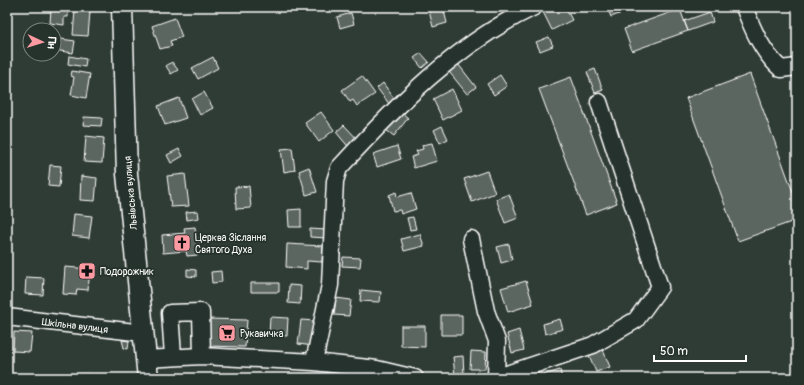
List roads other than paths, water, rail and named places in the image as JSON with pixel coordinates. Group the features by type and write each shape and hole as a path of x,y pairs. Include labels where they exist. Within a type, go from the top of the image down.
{"main road":[{"name":"Львівська вулиця","path":"122,7 127,174 147,368"}],"street":[{"path":"314,362 330,285 335,181 339,168 432,74 473,44 534,7"},
{"path":"744,7 753,31 769,58 781,69 797,67"},
{"path":"471,239 486,311 497,341 495,378 593,345 636,320 660,287 599,102"},
{"path":"173,356 170,313 201,312 202,356"},
{"name":"Шкільна вулиця","path":"7,317 143,333"},
{"path":"147,368 173,356 202,356 314,362 377,369 415,378"}],"place":[{"name":"Церква Зіслання Святого Духа","path":"182,243"},
{"name":"Подорожник","path":"87,271"},
{"name":"Рукавичка","path":"227,333"}]}
